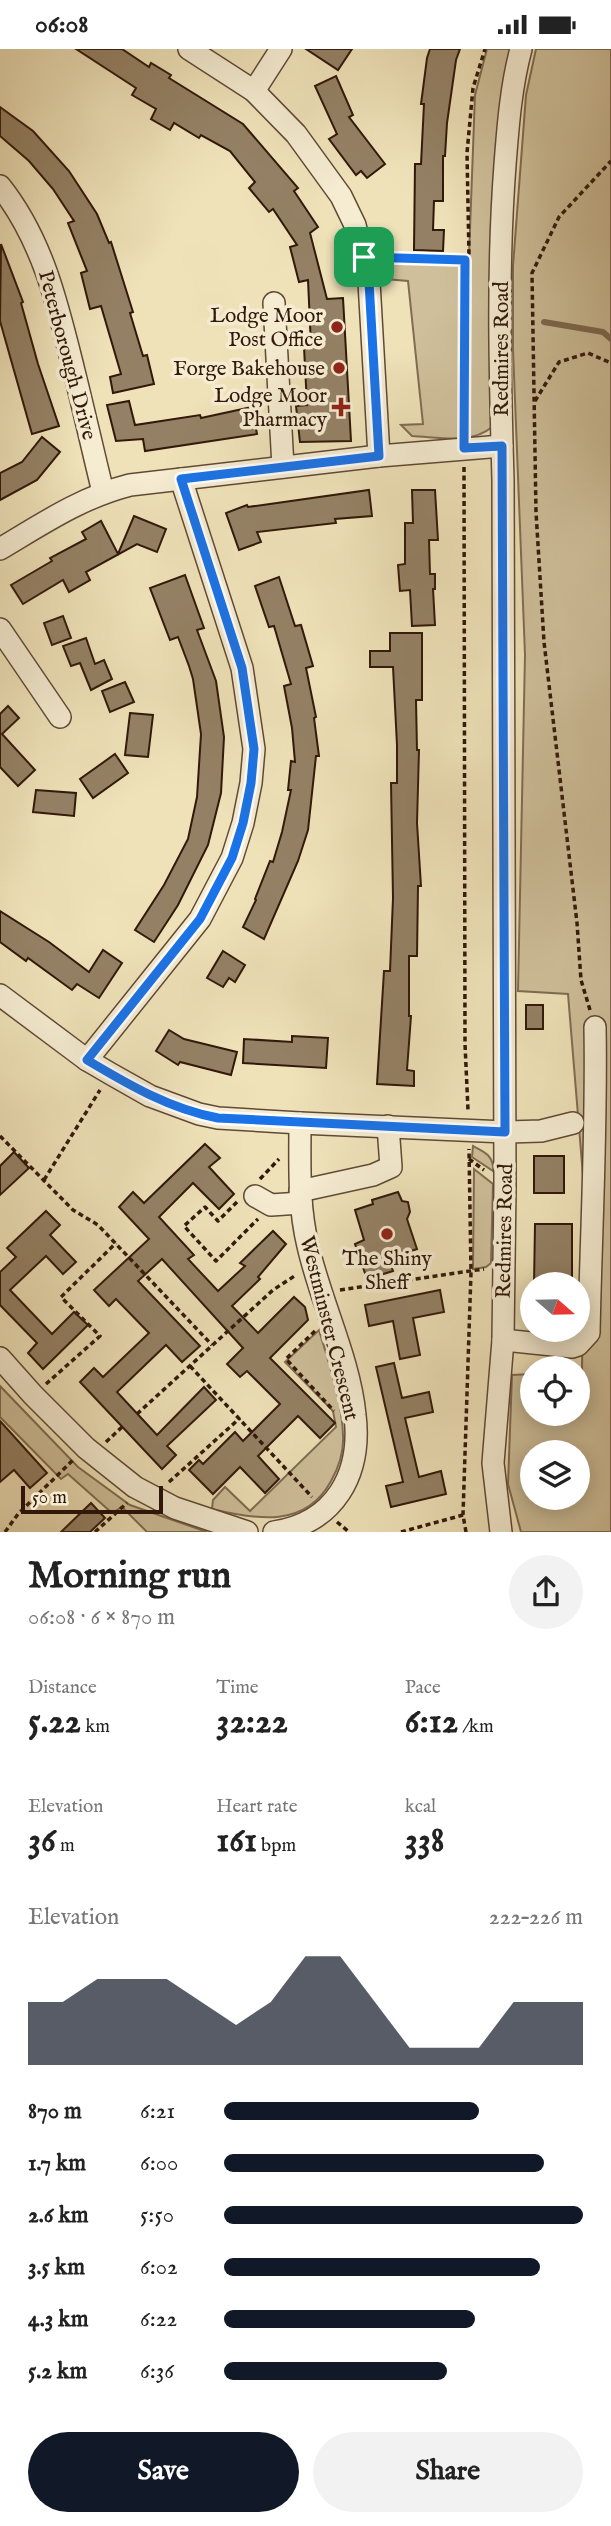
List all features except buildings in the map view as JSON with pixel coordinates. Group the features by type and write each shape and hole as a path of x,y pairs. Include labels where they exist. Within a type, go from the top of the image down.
{"street":[{"path":"189,49 254,91 296,134 341,196 355,225 369,282 379,456"},
{"path":"254,91 281,49"},
{"name":"Redmires Road","path":"501,1532 493,1462 503,1340 505,1132 502,446 499,400 502,207 511,108 521,49"},
{"name":"Peterborough Drive","path":"0,186 24,221 42,258 60,311 103,492"},
{"path":"274,303 283,467"},
{"path":"0,549 74,505 103,492 130,485 379,456 502,446"},
{"path":"87,1060 200,919 232,858 251,783 254,749 242,668 181,479"},
{"path":"0,629 60,717"},
{"path":"0,995 87,1060 150,1096 199,1114 300,1131 388,1126 505,1132 541,1131 573,1122"},
{"path":"503,1340 572,1347 578,1345 589,1333 597,1111 595,1027"},
{"path":"257,1195 301,1197 391,1167 388,1126"},
{"name":"Westminster Crescent","path":"274,1532 291,1530 310,1522 339,1496 348,1476 356,1436 355,1413 308,1249 301,1197 300,1131"},
{"path":"0,1359 86,1448 147,1493 196,1516 247,1532"}],"path":[{"path":"466,1532 463,1515 471,1272 465,1044 465,260 469,256 469,127 473,88 485,49"},
{"path":"595,1027 582,980 544,642 536,512 532,273 559,217 611,161"},
{"path":"364,257 465,260"},
{"path":"534,403 559,362 588,352 611,363"},
{"path":"44,1180 111,1074"},
{"path":"257,1195 218,1221 205,1207 184,1226 216,1261 300,1131"},
{"path":"0,1136 73,1210 98,1225 212,1345"},
{"path":"33,1395 100,1336 61,1297 116,1243"},
{"path":"322,1293 504,1266"},
{"path":"137,1413 273,1290 296,1275 315,1271"},
{"path":"329,1317 286,1359 356,1436"},
{"path":"190,1366 325,1511 349,1532"},
{"path":"95,1532 240,1418"},
{"path":"5,1532 18,1514 86,1448 103,1445 122,1427"},
{"path":"401,1532 463,1515"}],"shaded area":[{"path":"487,49 521,49 492,427 484,433 464,438 412,436 401,425 423,424 408,281 385,279 379,262 469,256 475,95"},
{"path":"536,49 611,49 611,1532 521,1532 508,1484 512,1375 520,1375 520,1426 590,1426 590,1356 582,1356 582,1342 590,1342 590,1272 583,1272 584,1188 568,994 518,991 525,655 513,349 513,266 526,95"},
{"path":"473,1146 490,1158 493,1171 472,1157"},
{"path":"474,1169 493,1184 491,1263 486,1267 473,1269"},
{"path":"319,1330 342,1422 342,1453 331,1481 321,1496 308,1507 279,1517 246,1516 212,1509 213,1500 225,1487 250,1511 336,1427 333,1411 285,1362"},
{"path":"0,1386 78,1467 130,1505 207,1532 147,1532 122,1507 112,1513 68,1474 61,1479 0,1417"}],"waterway":[{"path":"544,322 603,332 611,339"}],"place":[{"name":"Lodge Moor Post Office","path":"337,327"},
{"name":"Forge Bakehouse","path":"339,368"},
{"name":"Lodge Moor Pharmacy","path":"341,407"},
{"name":"The Shiny Sheff","path":"387,1234"}],"route":[{"path":"364,257 465,260 464,448 502,446 505,1132 218,1118 181,1109 150,1096 87,1060 200,919 232,858 251,783 254,749 242,668 181,479 379,456 369,282 364,257"}]}
